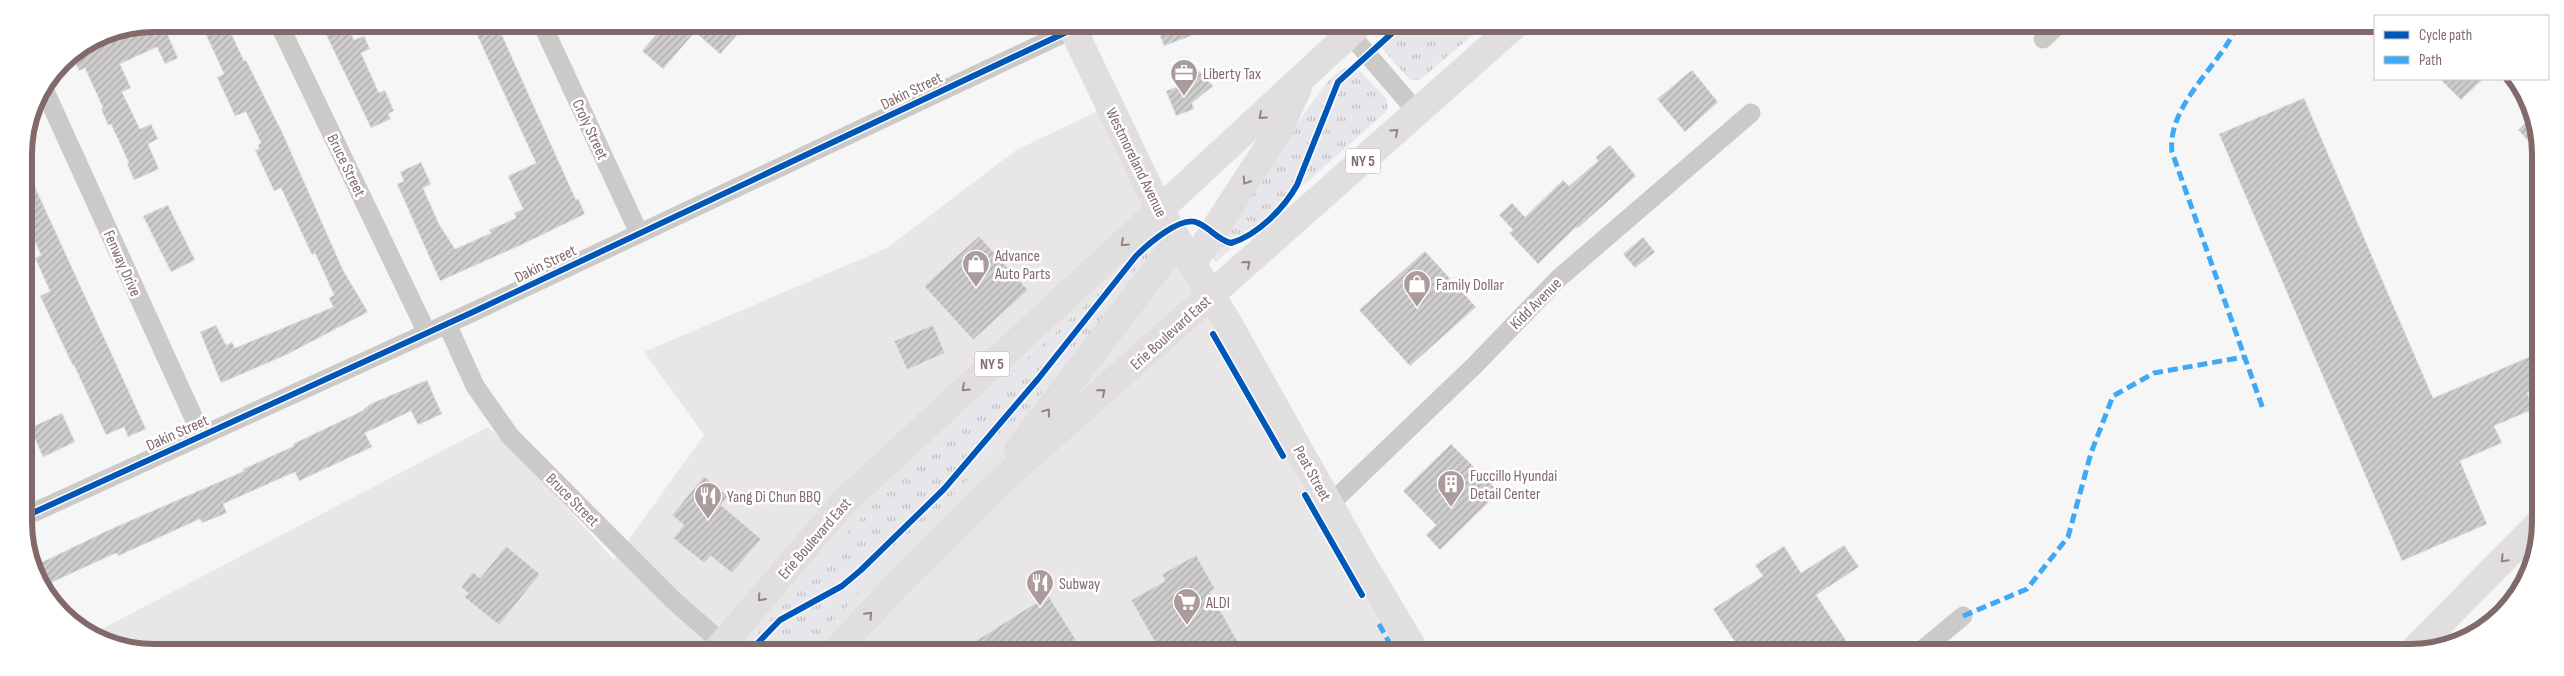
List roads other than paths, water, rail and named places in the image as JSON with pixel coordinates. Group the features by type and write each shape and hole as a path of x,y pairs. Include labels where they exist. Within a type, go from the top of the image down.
{"main road":[{"name":"Erie Boulevard East","path":"727,644 843,504 1159,209 1303,78 1346,32"},
{"name":"Erie Boulevard East","path":"842,644 900,582 1009,474 1507,32"},
{"name":"Westmoreland Avenue","path":"1075,33 1159,209 1211,296"},
{"path":"1192,264 1278,132 1303,78"},
{"path":"976,507 1178,241"},
{"name":"Peat Street","path":"1211,296 1411,643"},
{"path":"2421,642 2531,531"}],"street":[{"path":"1354,32 1417,112"},
{"path":"2044,39 2051,32"},
{"name":"Bruce Street","path":"283,33 427,334"},
{"name":"Croly Street","path":"546,33 639,233"},
{"name":"Dakin Street","path":"32,513 427,334 1060,33"},
{"name":"Fenway Drive","path":"47,97 202,436"},
{"name":"Kidd Avenue","path":"1330,504 1475,365 1559,278 1751,113"},
{"name":"Bruce Street","path":"446,324 475,386 510,436 719,644"},
{"path":"1931,643 1963,616"}],"place":[{"name":"Liberty Tax","path":"1184,97"},
{"name":"Advance Auto Parts","path":"976,288"},
{"name":"Family Dollar","path":"1417,308"},
{"name":"Fuccillo Hyundai Detail Center","path":"1451,508"},
{"name":"Yang Di Chun BBQ","path":"708,520"},
{"name":"Subway","path":"1040,607"},
{"name":"ALDI","path":"1187,626"}]}
